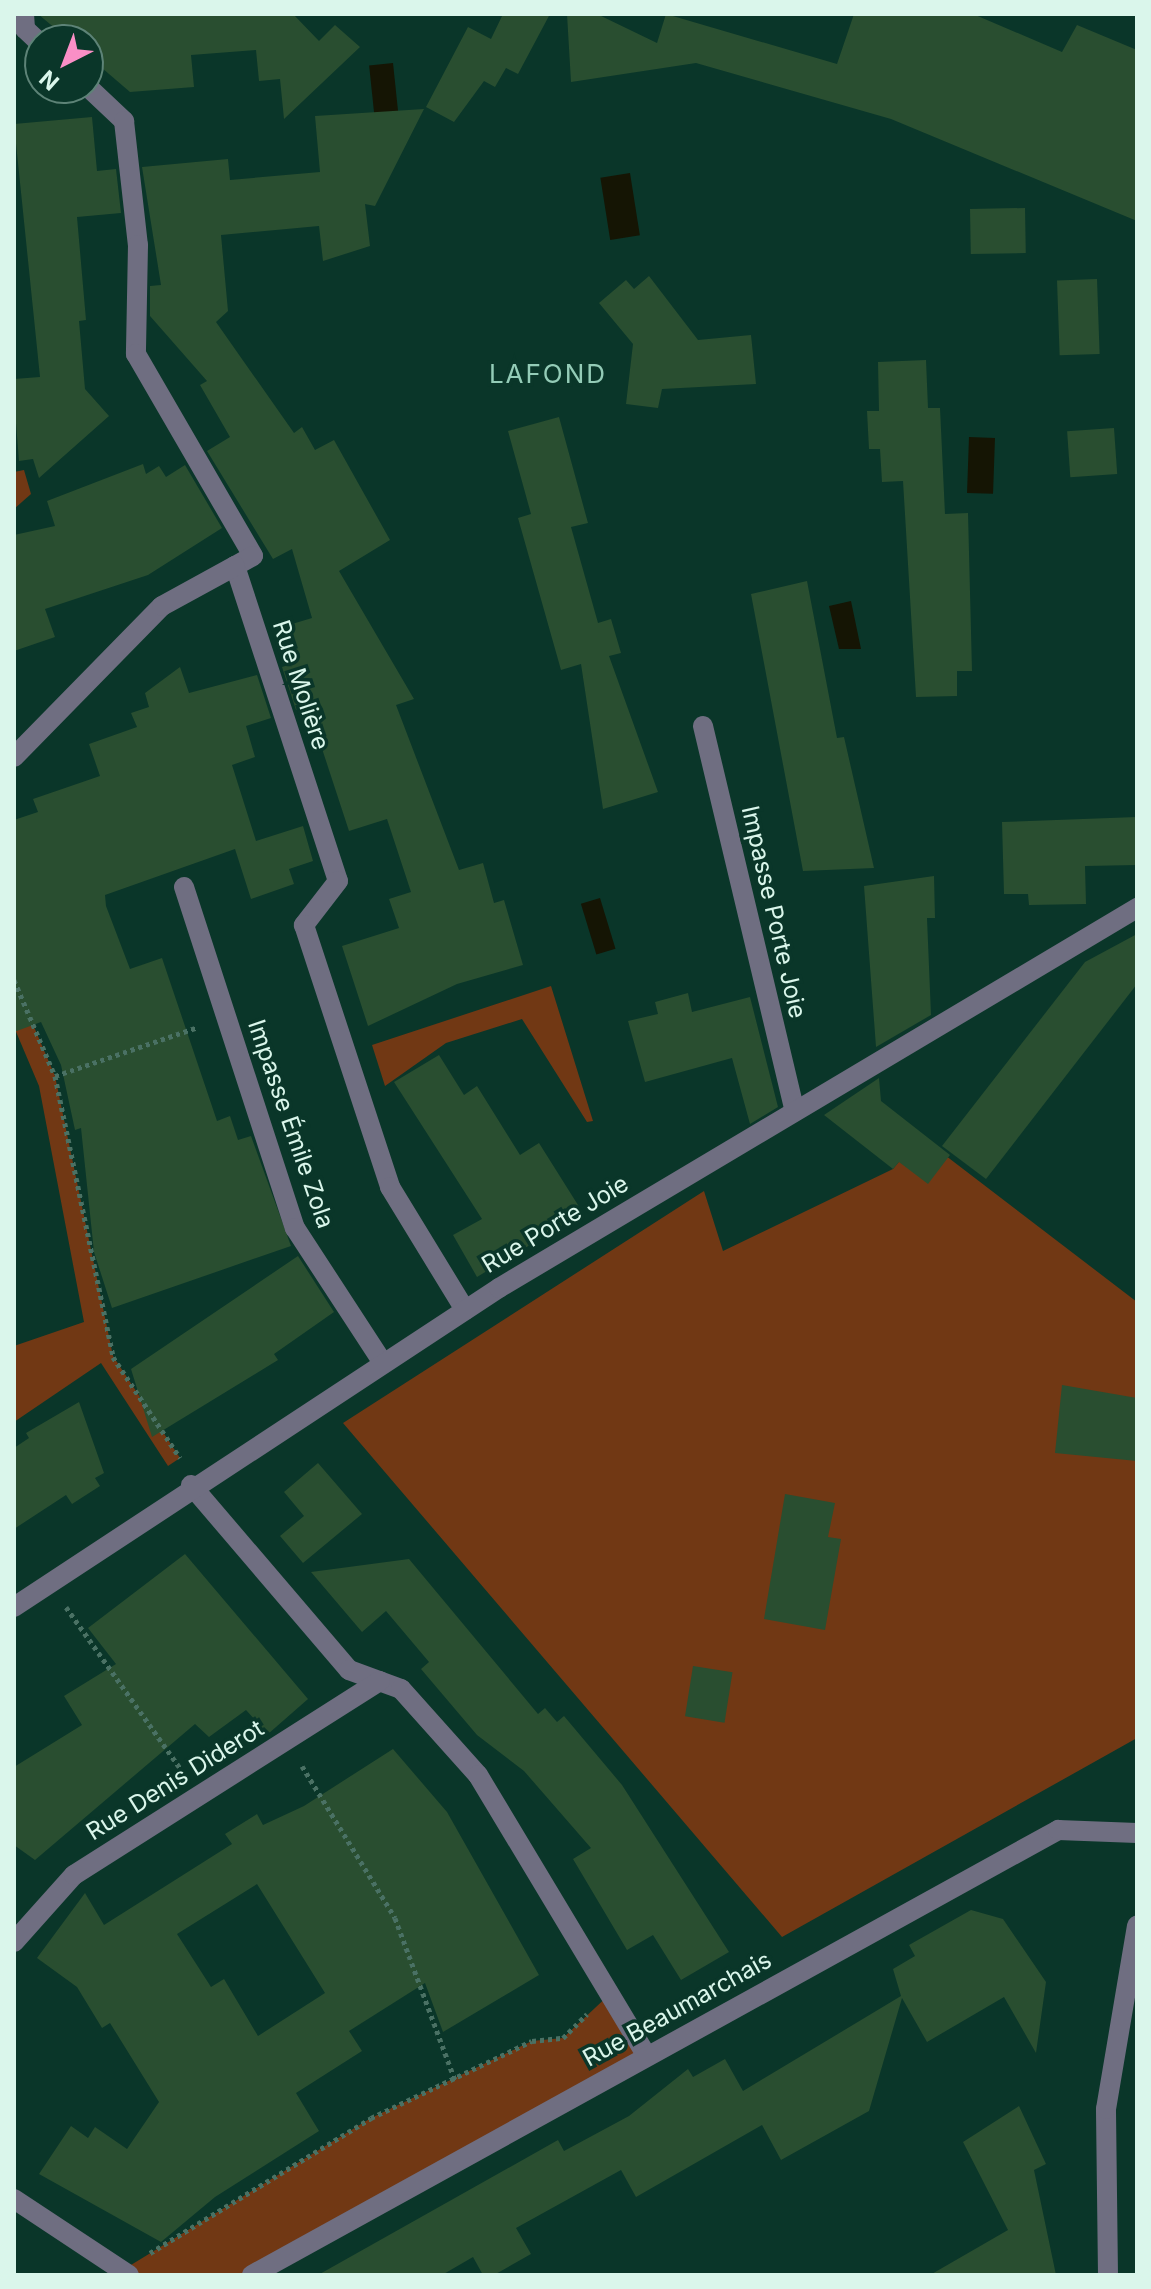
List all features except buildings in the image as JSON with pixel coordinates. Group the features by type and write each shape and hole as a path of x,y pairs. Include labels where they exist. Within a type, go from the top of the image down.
{"street":[{"path":"14,757 162,606 253,556 136,354 138,245 124,121 104,102"},
{"name":"Rue Molière","path":"235,566 338,881 304,925 390,1187 465,1310"},
{"name":"Impasse Porte Joie","path":"703,726 795,1111"},
{"name":"Impasse Émile Zola","path":"184,887 295,1228 383,1363"},
{"name":"Rue Porte Joie","path":"14,1607 191,1485 465,1310 1137,908"},
{"path":"191,1485 349,1670 401,1689 478,1775 612,1992 646,2055"},
{"name":"Rue Denis Diderot","path":"14,1942 53,1890 380,1681"},
{"name":"Rue Beaumarchais","path":"252,2275 1058,1830 1137,1833"},
{"path":"1108,2275 1106,2109 1137,1926"},
{"path":"14,2199 134,2267"}],"path":[{"path":"14,980 55,1076 113,1357 191,1485"},
{"path":"55,1076 226,1017"},
{"path":"48,1581 199,1796"},
{"path":"286,1740 395,1918 455,2080"},
{"path":"134,2267 371,2118 532,2041 563,2038 612,1992"}],"shaded area":[{"path":"393,63 398,112 374,114 369,66"},
{"path":"630,173 640,235 610,240 600,178"},
{"path":"969,437 995,438 993,494 967,493"},
{"path":"24,470 31,494 14,509 14,472"},
{"path":"851,601 861,649 839,649 829,606"},
{"path":"600,898 615,949 596,955 581,904"},
{"path":"14,980 55,1076 113,1356 180,1458 168,1466 101,1363 14,1422 14,1346 84,1322 39,1086 14,1027"},
{"path":"551,986 593,1121 587,1122 522,1019 446,1043 385,1086 372,1045"},
{"path":"920,1136 1137,1302 1137,1738 782,1937 343,1423 704,1191 723,1251 893,1169"},
{"path":"612,1992 646,2055 252,2275 135,2275 126,2268 371,2118 532,2041 563,2038"}],"district":[{"name":"LAFOND","path":"548,374"}]}
